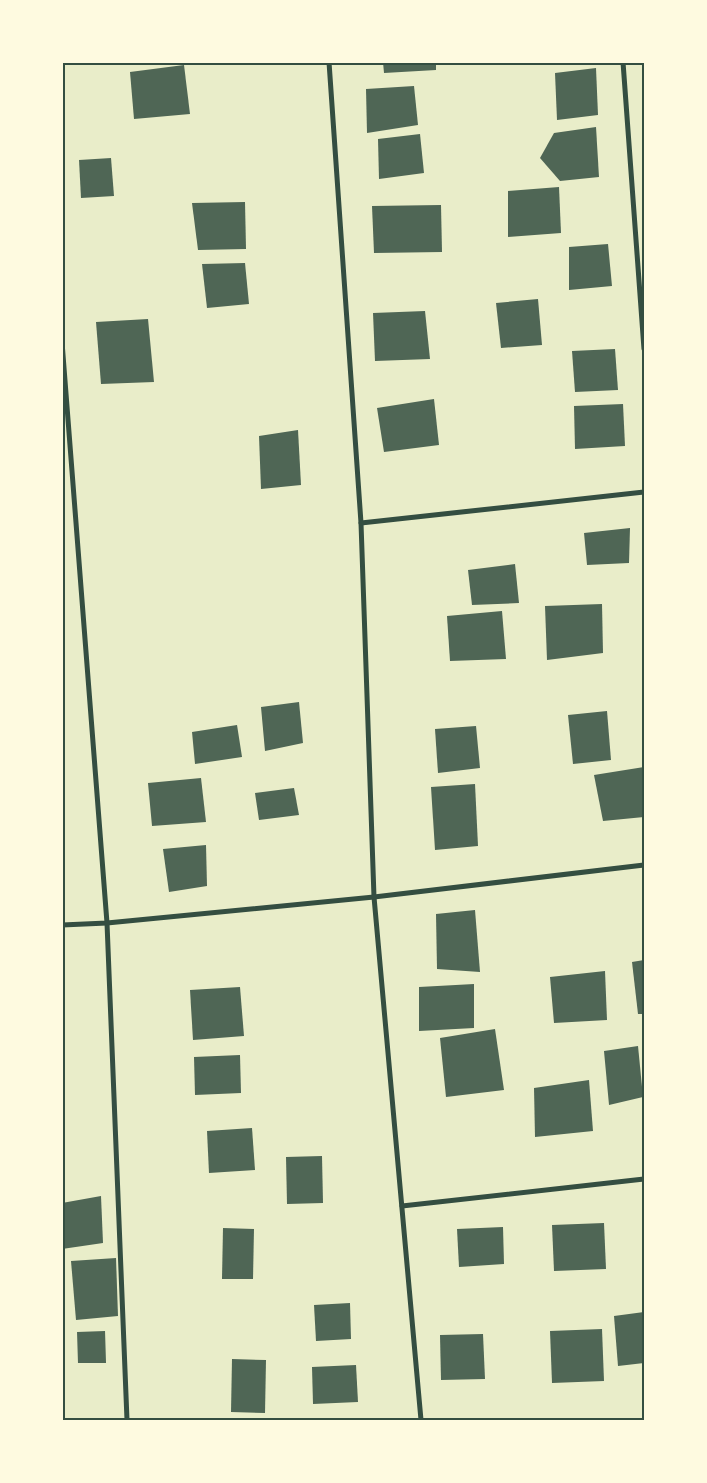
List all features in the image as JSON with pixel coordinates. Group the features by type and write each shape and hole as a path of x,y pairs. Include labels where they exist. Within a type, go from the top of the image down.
{"street":[{"path":"328,62 361,523 374,897 421,1420"},
{"path":"622,62 644,349"},
{"path":"62,342 107,923 127,1420"},
{"path":"361,523 644,492"},
{"path":"62,925 107,923 374,897 644,865"},
{"path":"402,1206 644,1179"}],"building":[{"path":"383,62 436,62 436,70 384,73"},
{"path":"184,65 190,114 134,119 130,72"},
{"path":"596,68 598,115 557,120 555,73"},
{"path":"414,86 418,125 367,133 366,89"},
{"path":"596,127 599,177 560,181 540,158 554,133"},
{"path":"420,134 424,173 379,179 378,139"},
{"path":"111,158 114,196 81,198 79,160"},
{"path":"559,187 561,233 508,237 508,191"},
{"path":"245,202 246,249 198,250 192,203"},
{"path":"441,205 442,252 374,253 372,206"},
{"path":"608,244 612,286 569,290 569,247"},
{"path":"245,263 249,304 207,308 202,264"},
{"path":"538,299 542,345 501,348 496,303"},
{"path":"425,311 430,359 375,361 373,313"},
{"path":"148,319 154,382 101,384 96,322"},
{"path":"615,349 618,390 575,392 572,351"},
{"path":"434,399 439,445 384,452 377,408"},
{"path":"623,404 625,446 575,449 574,406"},
{"path":"298,430 301,485 261,489 259,436"},
{"path":"630,528 629,563 587,565 584,533"},
{"path":"515,564 519,603 472,605 468,570"},
{"path":"602,604 603,653 547,660 545,606"},
{"path":"502,611 506,659 450,661 447,616"},
{"path":"299,702 303,743 265,751 261,707"},
{"path":"607,711 611,760 573,764 568,715"},
{"path":"237,725 242,757 195,764 192,732"},
{"path":"476,726 480,768 438,773 435,729"},
{"path":"644,767 644,817 603,821 594,775"},
{"path":"201,778 206,822 152,826 148,783"},
{"path":"475,784 478,846 435,850 431,787"},
{"path":"294,788 299,815 259,820 255,793"},
{"path":"206,845 207,886 169,892 163,849"},
{"path":"475,910 480,972 437,969 436,914"},
{"path":"644,960 644,1014 638,1014 632,962"},
{"path":"605,971 607,1020 554,1023 550,977"},
{"path":"474,984 474,1028 419,1031 419,987"},
{"path":"240,987 244,1036 193,1040 190,990"},
{"path":"495,1029 504,1090 446,1097 440,1038"},
{"path":"638,1046 643,1097 609,1105 604,1051"},
{"path":"240,1055 241,1093 195,1095 194,1057"},
{"path":"589,1080 593,1131 535,1137 534,1088"},
{"path":"252,1128 255,1170 209,1173 207,1131"},
{"path":"322,1156 323,1203 287,1204 286,1157"},
{"path":"101,1196 103,1243 62,1249 62,1203"},
{"path":"604,1223 606,1269 554,1271 552,1225"},
{"path":"503,1227 504,1264 459,1267 457,1229"},
{"path":"223,1228 254,1229 253,1279 222,1279"},
{"path":"116,1258 118,1316 76,1320 71,1261"},
{"path":"350,1303 351,1339 316,1341 314,1305"},
{"path":"644,1312 644,1363 618,1366 614,1316"},
{"path":"602,1329 604,1381 552,1383 550,1331"},
{"path":"105,1331 106,1363 78,1363 77,1332"},
{"path":"483,1334 485,1379 441,1380 440,1335"},
{"path":"232,1359 266,1360 265,1413 231,1412"},
{"path":"356,1365 358,1402 313,1404 312,1367"}]}
